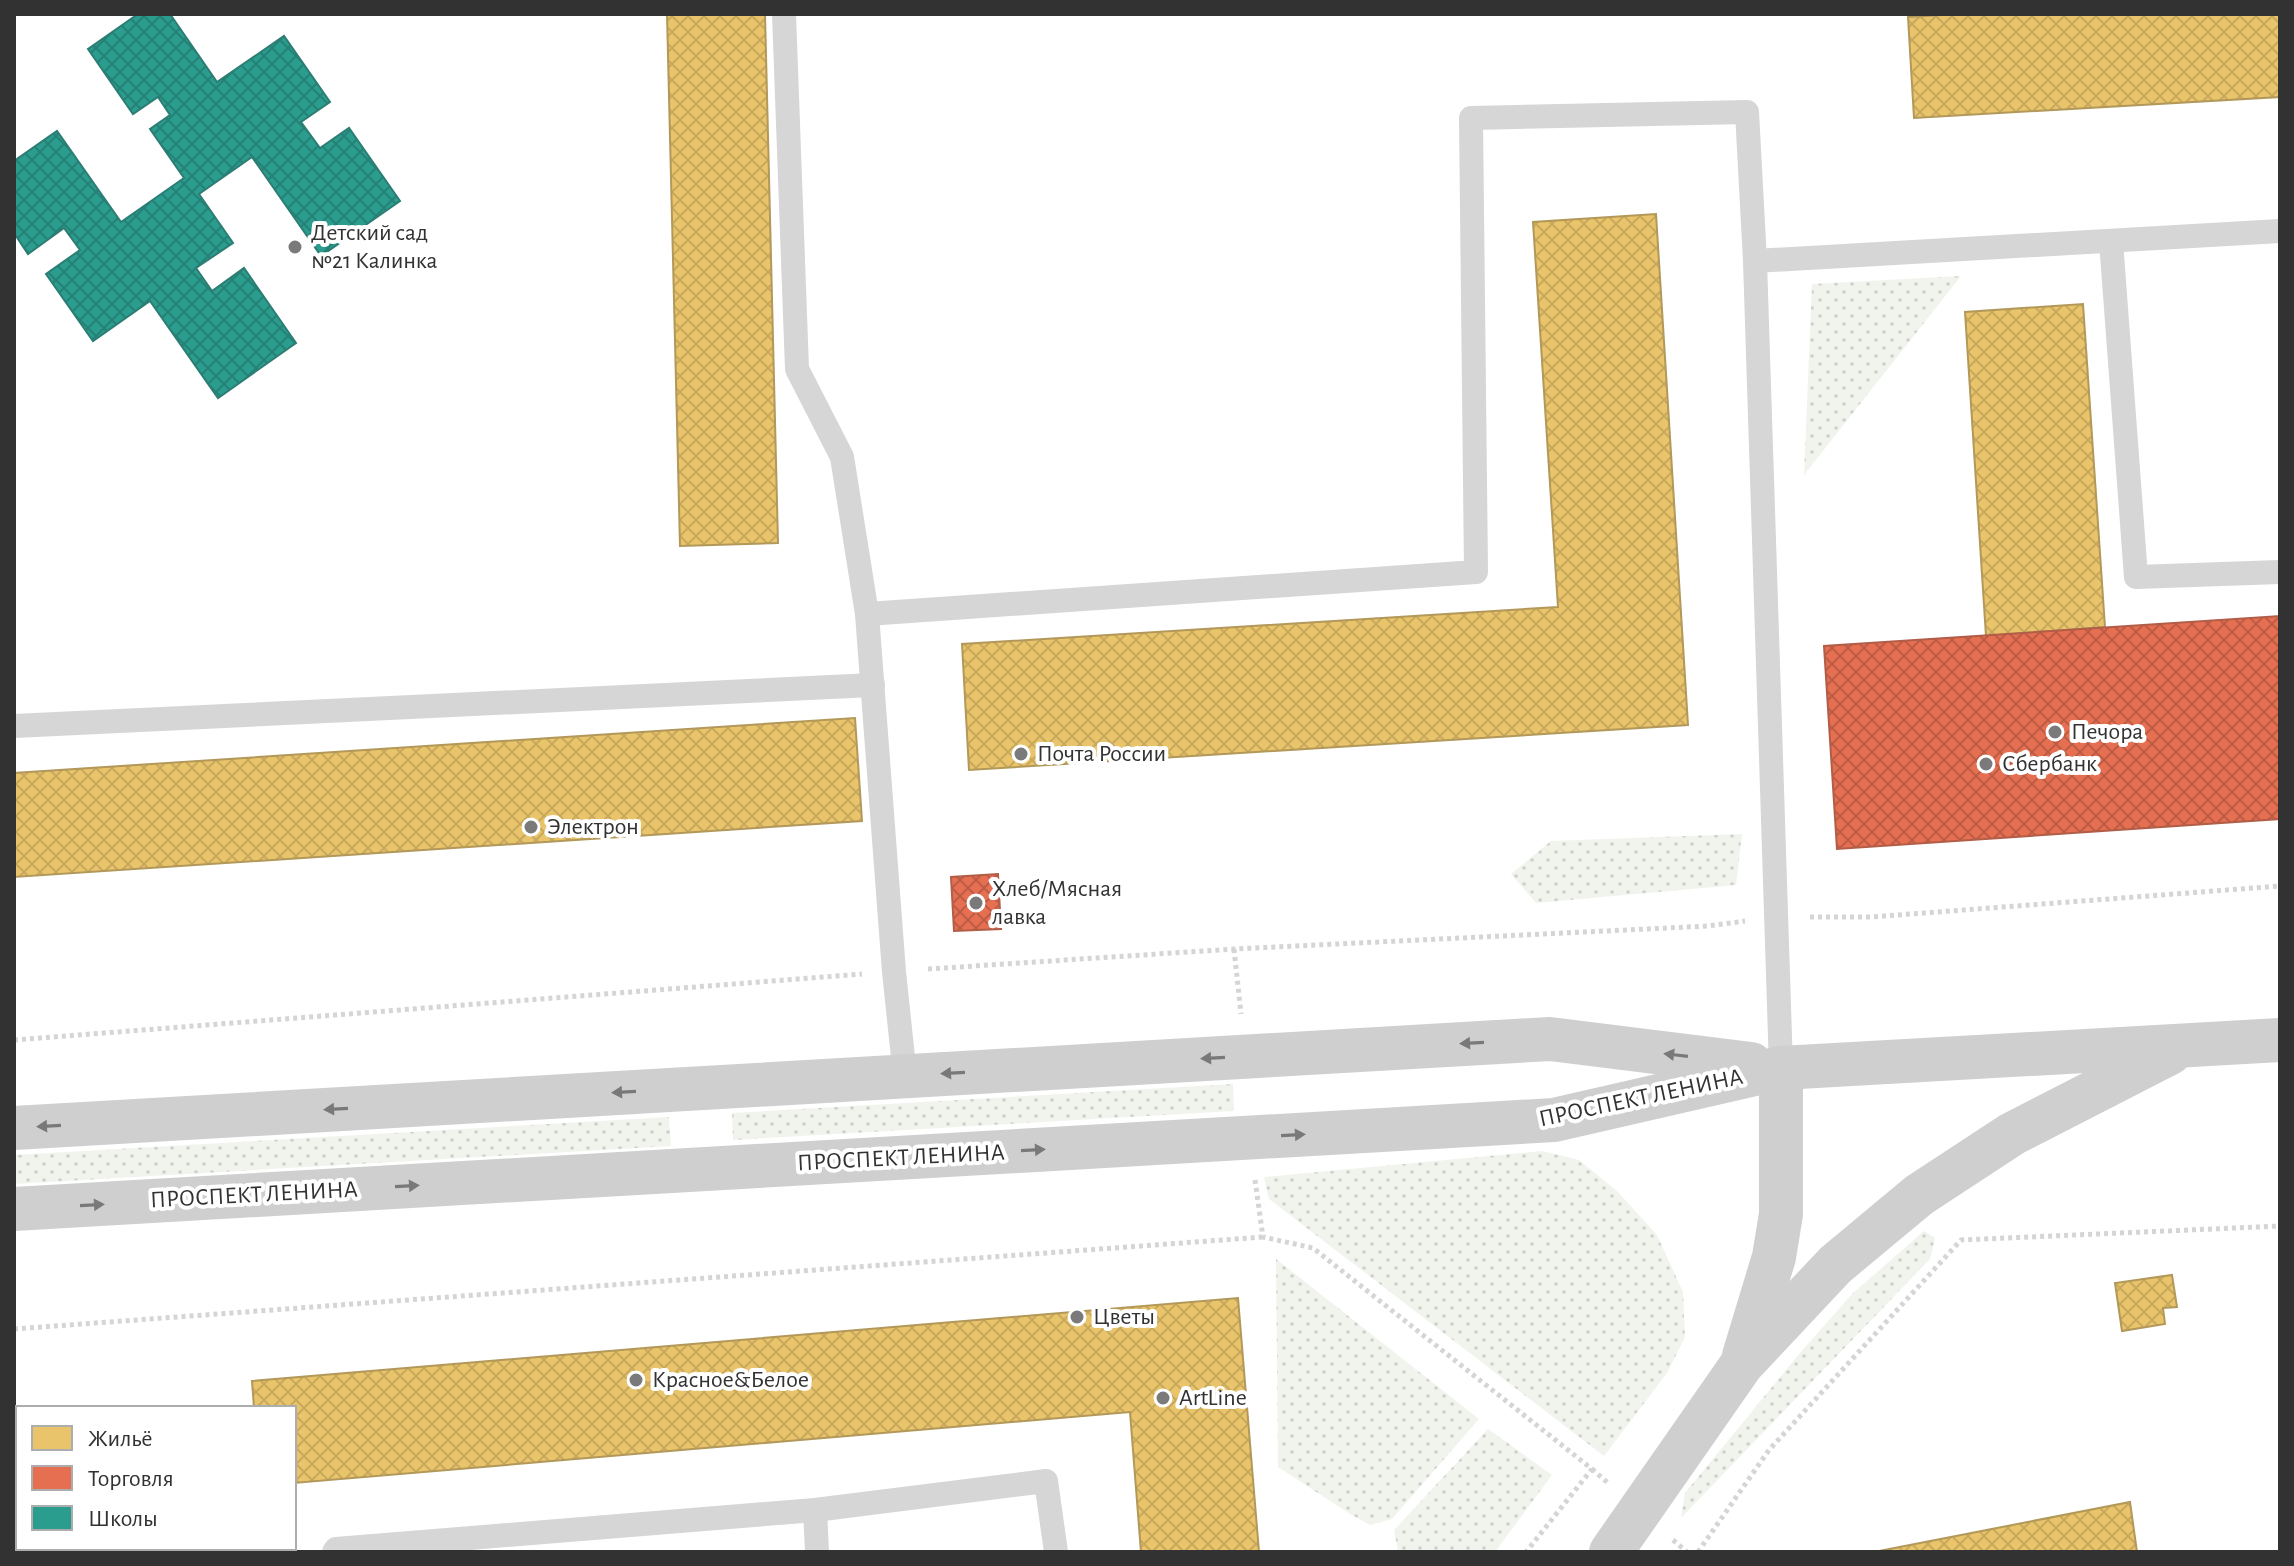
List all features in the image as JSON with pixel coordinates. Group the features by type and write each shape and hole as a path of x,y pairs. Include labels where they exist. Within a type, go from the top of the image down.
{"main road":[{"name":"ПРОСПЕКТ ЛЕНИНА","path":"14,1128 1550,1039 1781,1068"},
{"name":"ПРОСПЕКТ ЛЕНИНА","path":"14,1209 1554,1120 1781,1068 2280,1040"},
{"path":"1611,1552 1742,1364 1835,1265 1919,1195 2012,1134 2187,1045"},
{"path":"1742,1364 1774,1257 1781,1214 1781,1068"}],"lane":[{"path":"784,14 797,369 842,457 867,614 894,972 905,1076"},
{"path":"867,614 1476,572 1471,118 1747,112 1755,261 1781,1068"},
{"path":"1755,261 2280,231"},
{"path":"2111,241 2136,577 2280,572"},
{"path":"14,726 873,685"},
{"path":"334,1552 336,1549 815,1510 1046,1481 1056,1552"},
{"path":"815,1510 817,1552"}],"path":[{"path":"14,1040 894,972 1234,949 1693,927 1776,917 1871,917 2280,886"},
{"path":"1234,949 1245,1056"},
{"path":"1250,1138 1263,1237"},
{"path":"1698,1552 1769,1450 1961,1240 2280,1226"},
{"path":"14,1329 1263,1237 1313,1248 1592,1469 1526,1552"}],"shaded area":[{"path":"1961,276 1804,475 1812,284"},
{"path":"1742,834 1736,885 1536,903 1511,874 1551,841"},
{"path":"1233,1084 1234,1111 733,1140 732,1113"},
{"path":"669,1117 671,1146 14,1184 14,1155"},
{"path":"1542,1151 1579,1160 1618,1192 1657,1235 1683,1292 1685,1337 1667,1373 1604,1456 1269,1199 1264,1177"},
{"path":"1924,1231 1935,1238 1930,1259 1681,1518 1685,1493 1800,1353 1852,1294"},
{"path":"1276,1259 1479,1419 1392,1519 1370,1525 1278,1467"},
{"path":"1488,1429 1552,1475 1495,1552 1398,1551 1394,1530"}],"building: Жильё":[{"path":"667,14 765,14 778,543 680,546"},
{"path":"1958,14 2280,14 2280,97 1914,118 1908,17"},
{"path":"1656,214 1688,725 969,770 962,644 1558,607 1533,222"},
{"path":"2083,304 2105,627 1986,636 1965,312"},
{"path":"855,718 862,821 14,877 14,773"},
{"path":"2172,1275 2177,1307 2163,1308 2165,1324 2122,1331 2115,1283"},
{"path":"1238,1298 1259,1552 1141,1552 1130,1412 296,1483 296,1406 254,1406 252,1381"},
{"path":"2130,1502 2137,1552 1874,1552"}],"building: Торговля":[{"name":"Печора","path":"2280,616 2280,819 1837,849 1824,646"},
{"name":"Хлеб/Мясная лавка","path":"998,874 1001,929 954,931 951,877"}],"building: Школы":[{"path":"138,14 170,14 217,82 284,36 330,102 301,122 320,148 349,128 400,201 321,256 252,157 199,194 233,243 196,268 212,291 244,268 296,343 218,398 150,301 93,341 46,274 80,250 64,228 28,254 14,233 14,161 57,131 121,222 184,178 150,129 170,115 158,97 133,114 88,49"},
{"path":"45,1550 266,1550 266,1552"}],"place":[{"name":"Детский сад №21 Калинка","path":"295,247"},
{"name":"Печора","path":"2055,732"},
{"name":"Почта России","path":"1021,754"},
{"name":"Сбербанк","path":"1986,764"},
{"name":"Электрон","path":"531,827"},
{"name":"Хлеб/Мясная лавка","path":"976,903"},
{"name":"Цветы","path":"1077,1317"},
{"name":"Красное&Белое","path":"636,1380"},
{"name":"ArtLine","path":"1163,1398"}]}
